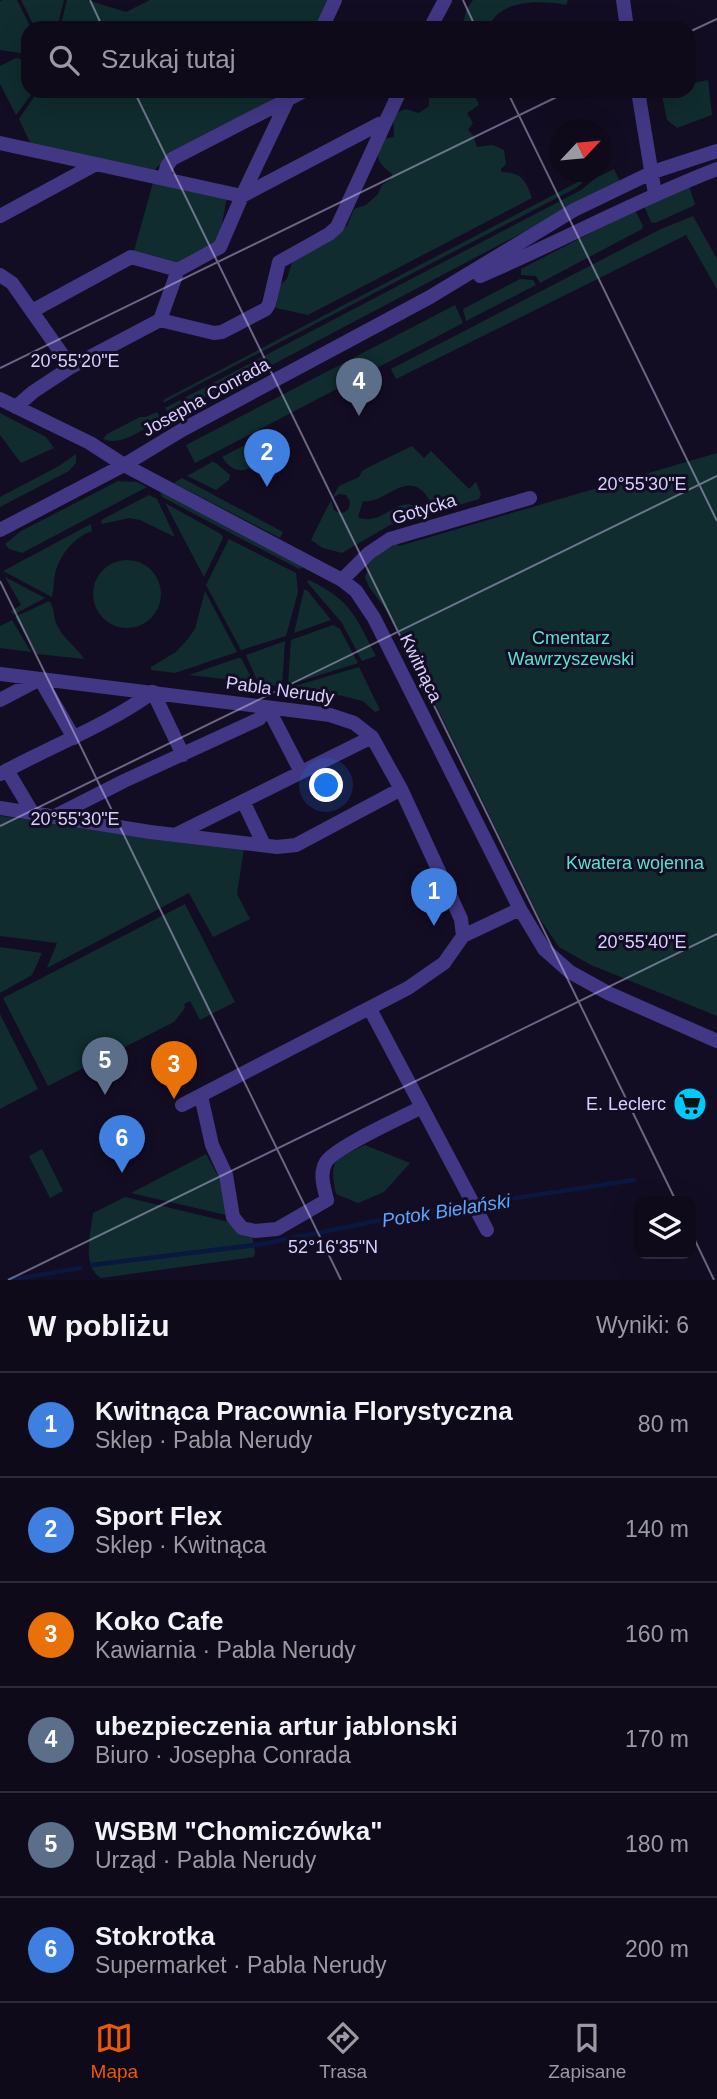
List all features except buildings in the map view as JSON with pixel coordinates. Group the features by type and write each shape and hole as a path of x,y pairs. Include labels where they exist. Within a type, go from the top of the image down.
{"street":[{"path":"325,21 335,0"},
{"path":"623,0 626,21"},
{"path":"433,21 440,3"},
{"path":"164,178 172,159 285,98"},
{"path":"160,320 178,270 220,247 290,98"},
{"path":"16,407 33,392 71,367 160,320 214,333 222,332 266,309 279,262 330,234 337,226 397,98"},
{"path":"639,98 653,172 654,194"},
{"path":"0,143 242,196 385,123"},
{"name":"Josepha Conrada","path":"0,530 430,297 574,210 653,172 717,151"},
{"path":"0,216 96,164"},
{"name":"Josepha Conrada","path":"430,297 533,253 654,194 717,169"},
{"path":"32,311 131,257 178,270"},
{"path":"0,275 12,283 71,367"},
{"name":"Kwitnąca","path":"0,399 90,443 124,465 342,580 356,591 374,618 520,909 544,949 570,972 608,993 717,1041"},
{"name":"Gotycka","path":"342,580 369,553 390,539 530,498"},
{"name":"Pabla Nerudy","path":"0,674 330,715 354,723 372,737 401,789 461,919 463,936"},
{"path":"0,700 40,679 74,737"},
{"path":"32,813 4,772 137,704 153,692 183,755"},
{"path":"53,817 259,719 268,708 301,772"},
{"path":"175,835 372,737"},
{"path":"0,808 175,835 264,845 296,845 401,789"},
{"path":"243,801 264,845"},
{"path":"182,1105 408,988 444,963 463,936 520,909"},
{"path":"370,1009 487,1230"},
{"path":"201,1096 212,1145 226,1175 233,1217 242,1228 255,1231 277,1229 327,1200 322,1180 325,1163 337,1152 422,1107"}],"green space":[{"path":"17,0 28,21 21,21 21,53 0,50 0,1"},
{"path":"21,0 64,0 59,21 32,21"},
{"path":"67,0 87,0 126,12 150,0 329,0 318,21 62,21"},
{"path":"473,0 568,0 566,5 534,2 513,6 496,15 492,21 464,21 466,10"},
{"path":"16,58 21,59 21,98 29,98 16,115 0,84 0,66"},
{"path":"708,80 712,115 677,128 667,120 662,98 696,98 696,83"},
{"path":"33,98 273,98 164,161 154,170 31,145 19,119"},
{"path":"476,98 479,105 467,113 473,123 468,130 477,147 493,145 504,150 506,164 501,172 522,178 532,198 308,315 276,308 279,286 287,279 293,259 347,226 354,209 366,205 378,194 382,185 391,179 392,174 380,163 378,152 382,139 394,137 393,114 406,109 419,113 429,106 429,99"},
{"path":"614,169 620,181 272,365 170,415 165,408 581,190 591,182 612,182"},
{"path":"154,179 227,197 218,245 178,265 134,251"},
{"path":"578,182 583,182 163,403 165,399"},
{"path":"689,186 695,204 693,206 655,223 651,222 644,206"},
{"path":"635,210 642,229 540,283 536,276 521,275 521,269"},
{"path":"693,216 717,259 717,289 686,235 396,379 391,369 661,229"},
{"path":"520,279 533,280 536,285 466,321 463,309"},
{"path":"455,305 463,323 195,463 186,445"},
{"path":"157,412 161,419 125,439 103,439 107,434 140,417"},
{"path":"0,413 46,437 54,448 21,463 0,435"},
{"path":"273,430 277,440 252,467 237,470 222,457"},
{"path":"412,446 424,458 431,451 469,489 476,482 481,494 479,499 436,512 423,491 406,486 377,499 363,501 358,517 375,518 397,507 411,505 419,509 420,517 390,525 342,553 323,548 311,540 331,500 334,510 338,512 349,508 350,502 346,495 339,494 332,498 339,486 359,477 362,471 371,466"},
{"name":"Cmentarz Wawrzyszewski","path":"717,453 717,1016 591,965 559,947 540,919 410,652 365,577 369,567 366,564 397,544 399,546"},
{"path":"76,454 76,463 69,471 0,507 0,497"},
{"path":"212,462 230,475 229,480 216,490 187,476"},
{"path":"182,478 283,532 280,538 174,483"},
{"path":"118,481 137,482 147,487 22,553 9,549 5,544 21,531"},
{"path":"160,492 303,567 299,569 162,497"},
{"path":"149,495 157,499 175,537 140,520 129,518 102,524 103,519"},
{"path":"165,503 221,534 223,538 204,577"},
{"path":"91,524 92,531 73,542 60,561 52,597 3,571"},
{"path":"229,539 296,573 298,592 286,636 241,650 206,585"},
{"path":"127,560 140,563 151,570 158,581 161,594 158,607 151,618 140,625 127,628 114,625 103,618 96,607 93,594 96,581 103,570 114,563"},
{"path":"5,577 45,598 13,615 11,611 21,605"},
{"path":"309,580 344,603 363,630 376,656 362,661 342,623 307,582"},
{"path":"304,590 307,590 331,620 294,633"},
{"path":"205,591 237,652 175,673 151,670 151,667 176,652 195,629"},
{"path":"49,601 65,638 84,659 37,654 15,617"},
{"path":"12,620 31,652 0,648 0,626"},
{"path":"333,625 340,629 358,663 288,685 291,640"},
{"path":"285,641 282,687 258,683 246,655"},
{"path":"241,658 251,682 189,675"},
{"path":"359,667 380,710 375,712 363,701 343,696 288,688"},
{"path":"0,816 244,849 237,894 250,919 213,937 189,893 47,968 57,943 0,936"},
{"path":"185,904 235,1002 200,1020 190,1001 184,1004 185,1008 174,1022 48,1086 3,998"},
{"path":"0,947 42,953 32,975 0,993"},
{"path":"0,1014 38,1089 0,1109"},
{"path":"365,1145 410,1163 384,1192 358,1203 336,1194 333,1173 340,1158"},
{"path":"42,1149 63,1191 50,1198 29,1156"},
{"path":"206,1154 222,1183 226,1215 131,1193"},
{"path":"125,1197 229,1222 252,1235 254,1257 101,1278 95,1273 89,1257 93,1213"}],"waterway":[{"name":"Potok Bielański","path":"92,1265 263,1244 406,1215 634,1180"},
{"name":"Potok Bielański","path":"10,1280 80,1268"}],"place":[{"name":"ubezpieczenia artur jablonski","path":"359,416"},
{"name":"Sport Flex","path":"267,487"},
{"name":"Kwitnąca Pracownia Florystyczna","path":"434,926"},
{"name":"WSBM \"Chomiczówka\"","path":"105,1095"},
{"name":"Koko Cafe","path":"174,1099"},
{"name":"E. Leclerc","path":"690,1104"},
{"name":"Stokrotka","path":"122,1173"}],"park label":[{"name":"Kwatera wojenna","path":"635,863"}]}
